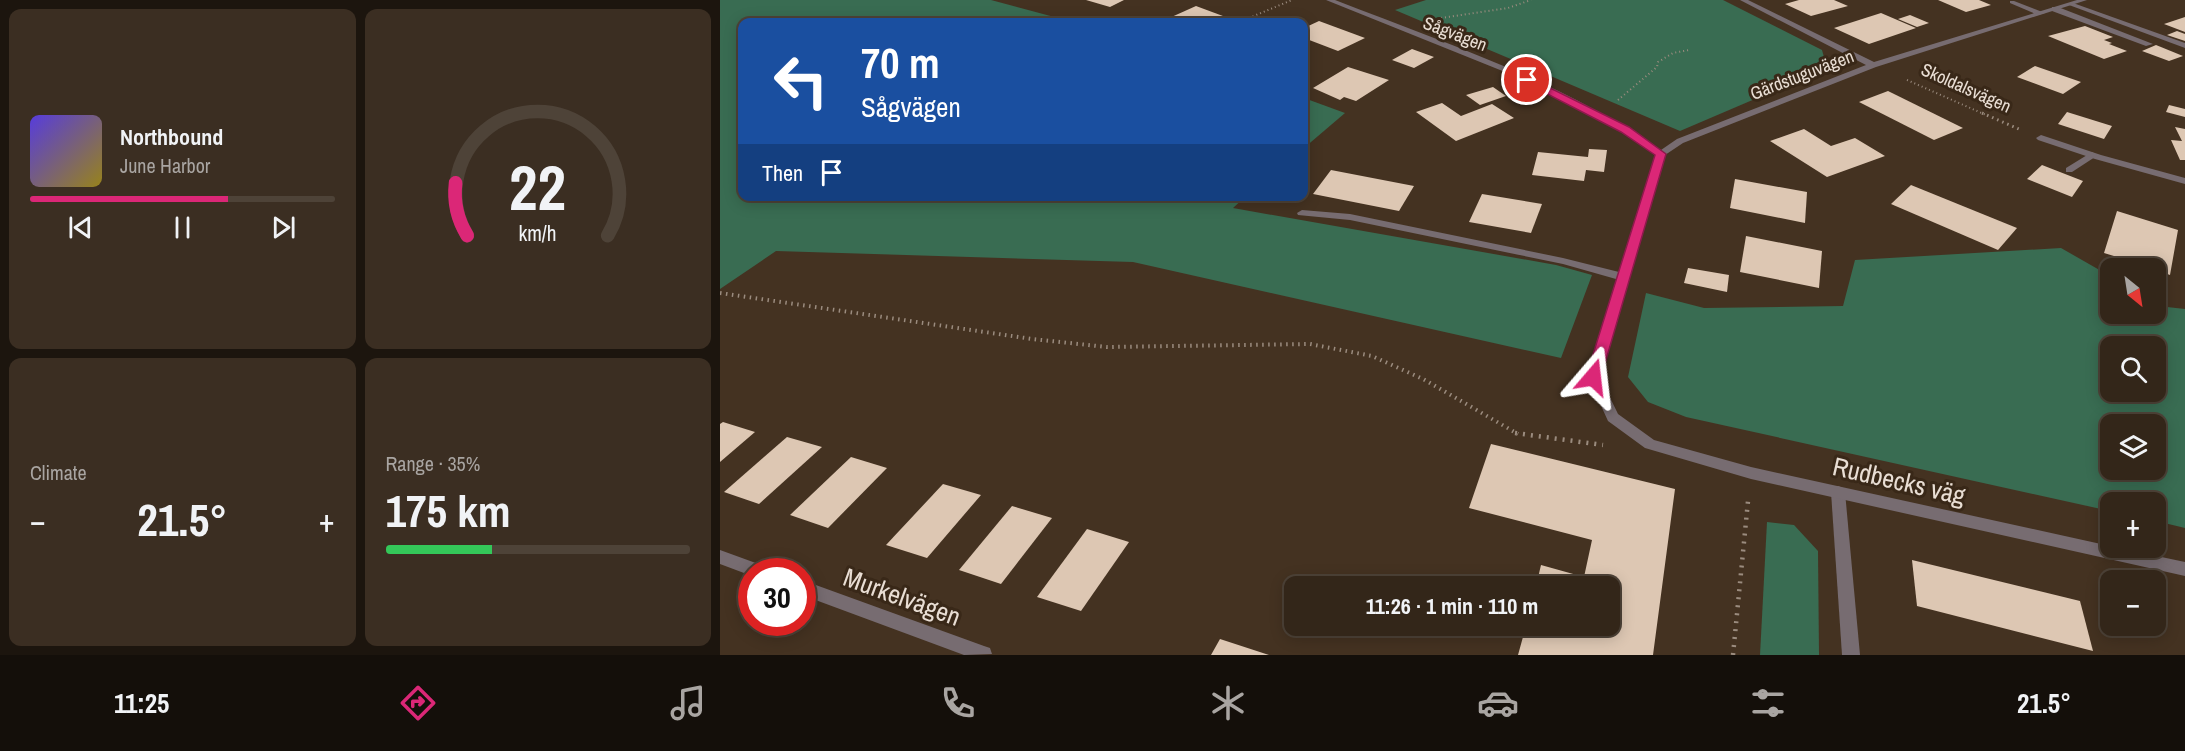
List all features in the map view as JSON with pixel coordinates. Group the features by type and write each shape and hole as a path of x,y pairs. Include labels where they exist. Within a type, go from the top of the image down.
{"street":[{"name":"Sågvägen","path":"1329,0 1508,70 1621,127 1661,154"},
{"path":"1743,0 1873,65"},
{"path":"2084,0 2165,30"},
{"name":"Gärdstuguvägen","path":"1661,154 1680,141 1873,65 2084,0"},
{"path":"2012,2 2041,14"},
{"path":"2071,4 2185,46"},
{"path":"2055,9 2149,44"},
{"path":"2041,138 2166,178 2185,181"},
{"path":"1302,213 1350,217 1563,261 1623,278 1661,154"},
{"path":"2069,170 2092,155"},
{"name":"Rudbecks väg","path":"1623,278 1593,377 1613,417 1650,444 1750,473 2185,569"},
{"path":"1838,492 1851,655"},
{"path":"720,557 738,564"},
{"name":"Murkelvägen","path":"816,592 984,654"}],"path":[{"path":"1249,18 1292,0"},
{"path":"1435,20 1519,6 1531,0"},
{"path":"1621,127 1615,103 1657,67 1658,62 1671,56 1673,52 1689,50"},
{"name":"Skoldalsvägen","path":"1873,65 2041,138"},
{"path":"720,293 1008,336 1107,347 1310,344 1372,356 1423,379 1517,434 1607,446"},
{"path":"1733,655 1750,473"}],"green space":[{"path":"720,0 991,0 1058,18 738,18 738,201 1241,201 1233,208 1556,265 1592,275 1561,358 1133,262 776,251 720,289"},
{"path":"1426,0 1723,0 1822,50 1827,68 1680,131 1395,10"},
{"path":"1308,99 1345,113 1308,145"},
{"path":"2061,248 2100,270 2100,324 2166,324 2166,306 2185,309 2185,528 2166,523 2166,492 2100,492 2100,509 1686,417 1648,402 1628,377 1646,293 1704,308 1843,306 1855,260"},
{"path":"1767,522 1794,525 1818,551 1819,655 1760,655"}],"building":[{"path":"1086,0 1124,0 1110,7"},
{"path":"1799,0 1834,0 1848,6 1811,16 1785,4"},
{"path":"1938,0 1979,0 1991,5 1966,12"},
{"path":"1196,6 1228,18 1169,18"},
{"path":"1881,13 1916,28 1869,44 1834,28"},
{"path":"1910,15 1929,23 1917,27 1898,19"},
{"path":"2185,17 2185,32 2164,24"},
{"path":"1319,21 1365,38 1338,51 1308,40 1308,26"},
{"path":"2085,26 2113,37 2104,40 2127,51 2104,59 2048,36"},
{"path":"2177,31 2185,34 2185,41 2167,35"},
{"path":"2156,45 2183,56 2169,61 2142,51"},
{"path":"1412,49 1434,57 1414,68 1392,60"},
{"path":"2035,66 2081,82 2063,94 2017,77"},
{"path":"1348,67 1389,80 1356,101 1344,97 1340,100 1313,88"},
{"path":"1493,87 1506,96 1480,105 1466,95"},
{"path":"1888,91 1963,128 1934,140 1859,102"},
{"path":"1442,103 1461,116 1492,104 1514,118 1456,141 1416,112"},
{"path":"2169,105 2185,109 2185,117 2166,112"},
{"path":"2067,112 2112,126 2104,139 2058,124"},
{"path":"2175,127 2185,129 2185,160 2180,160 2171,140 2182,141"},
{"path":"1804,129 1831,146 1855,138 1885,156 1827,177 1770,141"},
{"path":"1589,149 1607,150 1604,172 1586,170 1584,181 1532,175 1538,152 1588,157"},
{"path":"2042,165 2083,181 2072,197 2027,179"},
{"path":"1331,170 1414,186 1399,211 1313,194"},
{"path":"1735,179 1807,192 1805,223 1730,208"},
{"path":"1911,185 2017,228 1998,250 1891,204"},
{"path":"1482,194 1542,204 1531,233 1469,222"},
{"path":"2117,211 2178,230 2170,275 2166,274 2166,258 2120,258 2104,253"},
{"path":"1746,236 1822,251 1819,288 1740,272"},
{"path":"1688,268 1729,275 1727,292 1684,283"},
{"path":"723,422 755,432 720,462 720,424"},
{"path":"787,437 822,447 759,504 724,492"},
{"path":"1491,444 1675,489 1653,655 1518,655 1523,636 1620,636 1620,576 1584,576 1592,540 1469,508"},
{"path":"851,457 887,468 828,528 790,515"},
{"path":"943,484 981,495 927,558 886,545"},
{"path":"1012,506 1052,518 1001,584 959,570"},
{"path":"1087,529 1129,542 1081,611 1037,597"},
{"path":"1912,560 2080,601 2093,651 1917,606"},
{"path":"1541,565 1580,576 1538,576"},
{"path":"1220,639 1269,655 1211,655"}],"route":[{"path":"1527,80 1625,129 1661,154 1593,377"}]}
